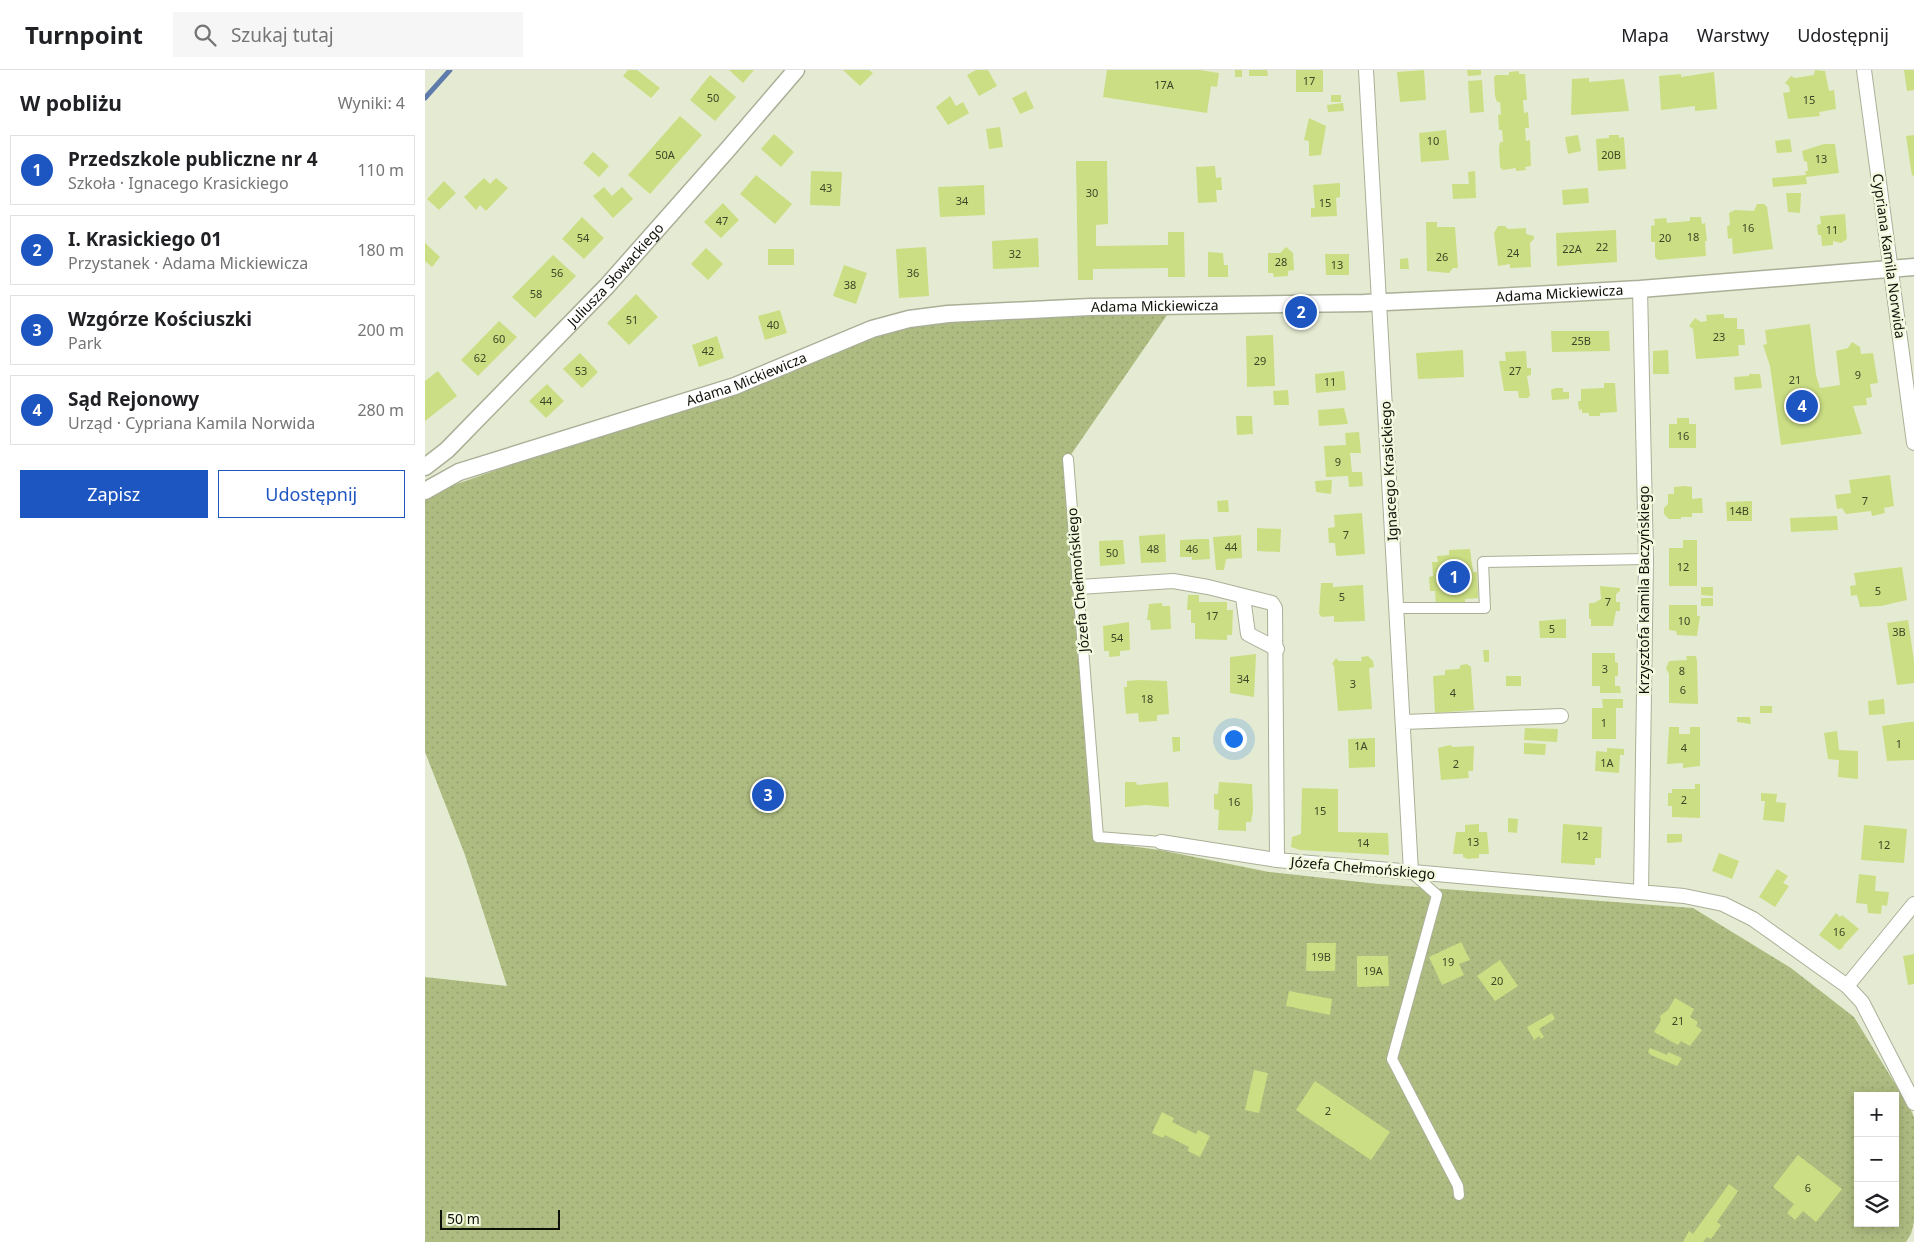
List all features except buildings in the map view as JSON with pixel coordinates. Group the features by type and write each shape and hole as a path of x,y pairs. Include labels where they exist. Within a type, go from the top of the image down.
{"street":[{"name":"Juliusza Słowackiego","path":"425,467 447,450 607,286 796,70"},
{"name":"Ignacego Krasickiego","path":"1366,70 1411,872"},
{"name":"Cypriana Kamila Norwida","path":"1864,70 1914,443"},
{"name":"Adama Mickiewicza","path":"425,491 459,472 735,386 872,329 909,319 948,314 1089,307 1379,303 1640,289 1914,267"},
{"name":"Krzysztofa Kamila Baczyńskiego","path":"1640,289 1646,559 1641,892"},
{"path":"447,450 445,466 452,472 459,472"},
{"name":"Józefa Chełmońskiego","path":"1068,459 1098,838 1161,842 1277,860 1684,896 1723,904 1753,919 1847,986 1862,1002 1914,1103"},
{"path":"1397,608 1485,608 1483,562 1646,559"},
{"path":"1079,587 1173,581 1208,587 1272,603 1275,608 1277,649 1277,860"},
{"path":"1243,597 1248,634 1277,649"},
{"path":"1404,722 1561,716"},
{"path":"1411,872 1437,895 1393,1059 1458,1186 1459,1194"},
{"path":"1847,986 1914,904"}],"green space":[{"path":"1174,305 1068,459 1098,837 1114,844 1160,850 1269,872 1379,884 1693,908 1791,968 1854,1017 1910,1108 1914,1117 1914,1222 1911,1234 1906,1242 425,1242 425,977 507,986 465,855 425,752 425,500 454,485 599,434 909,319"}],"waterway":[{"path":"425,98 450,70"}],"place":[{"name":"I. Krasickiego 01","path":"1301,312"},
{"name":"Sąd Rejonowy","path":"1802,406"},
{"name":"Przedszkole publiczne nr 4","path":"1454,577"},
{"name":"Wzgórze Kościuszki","path":"768,795"}]}
